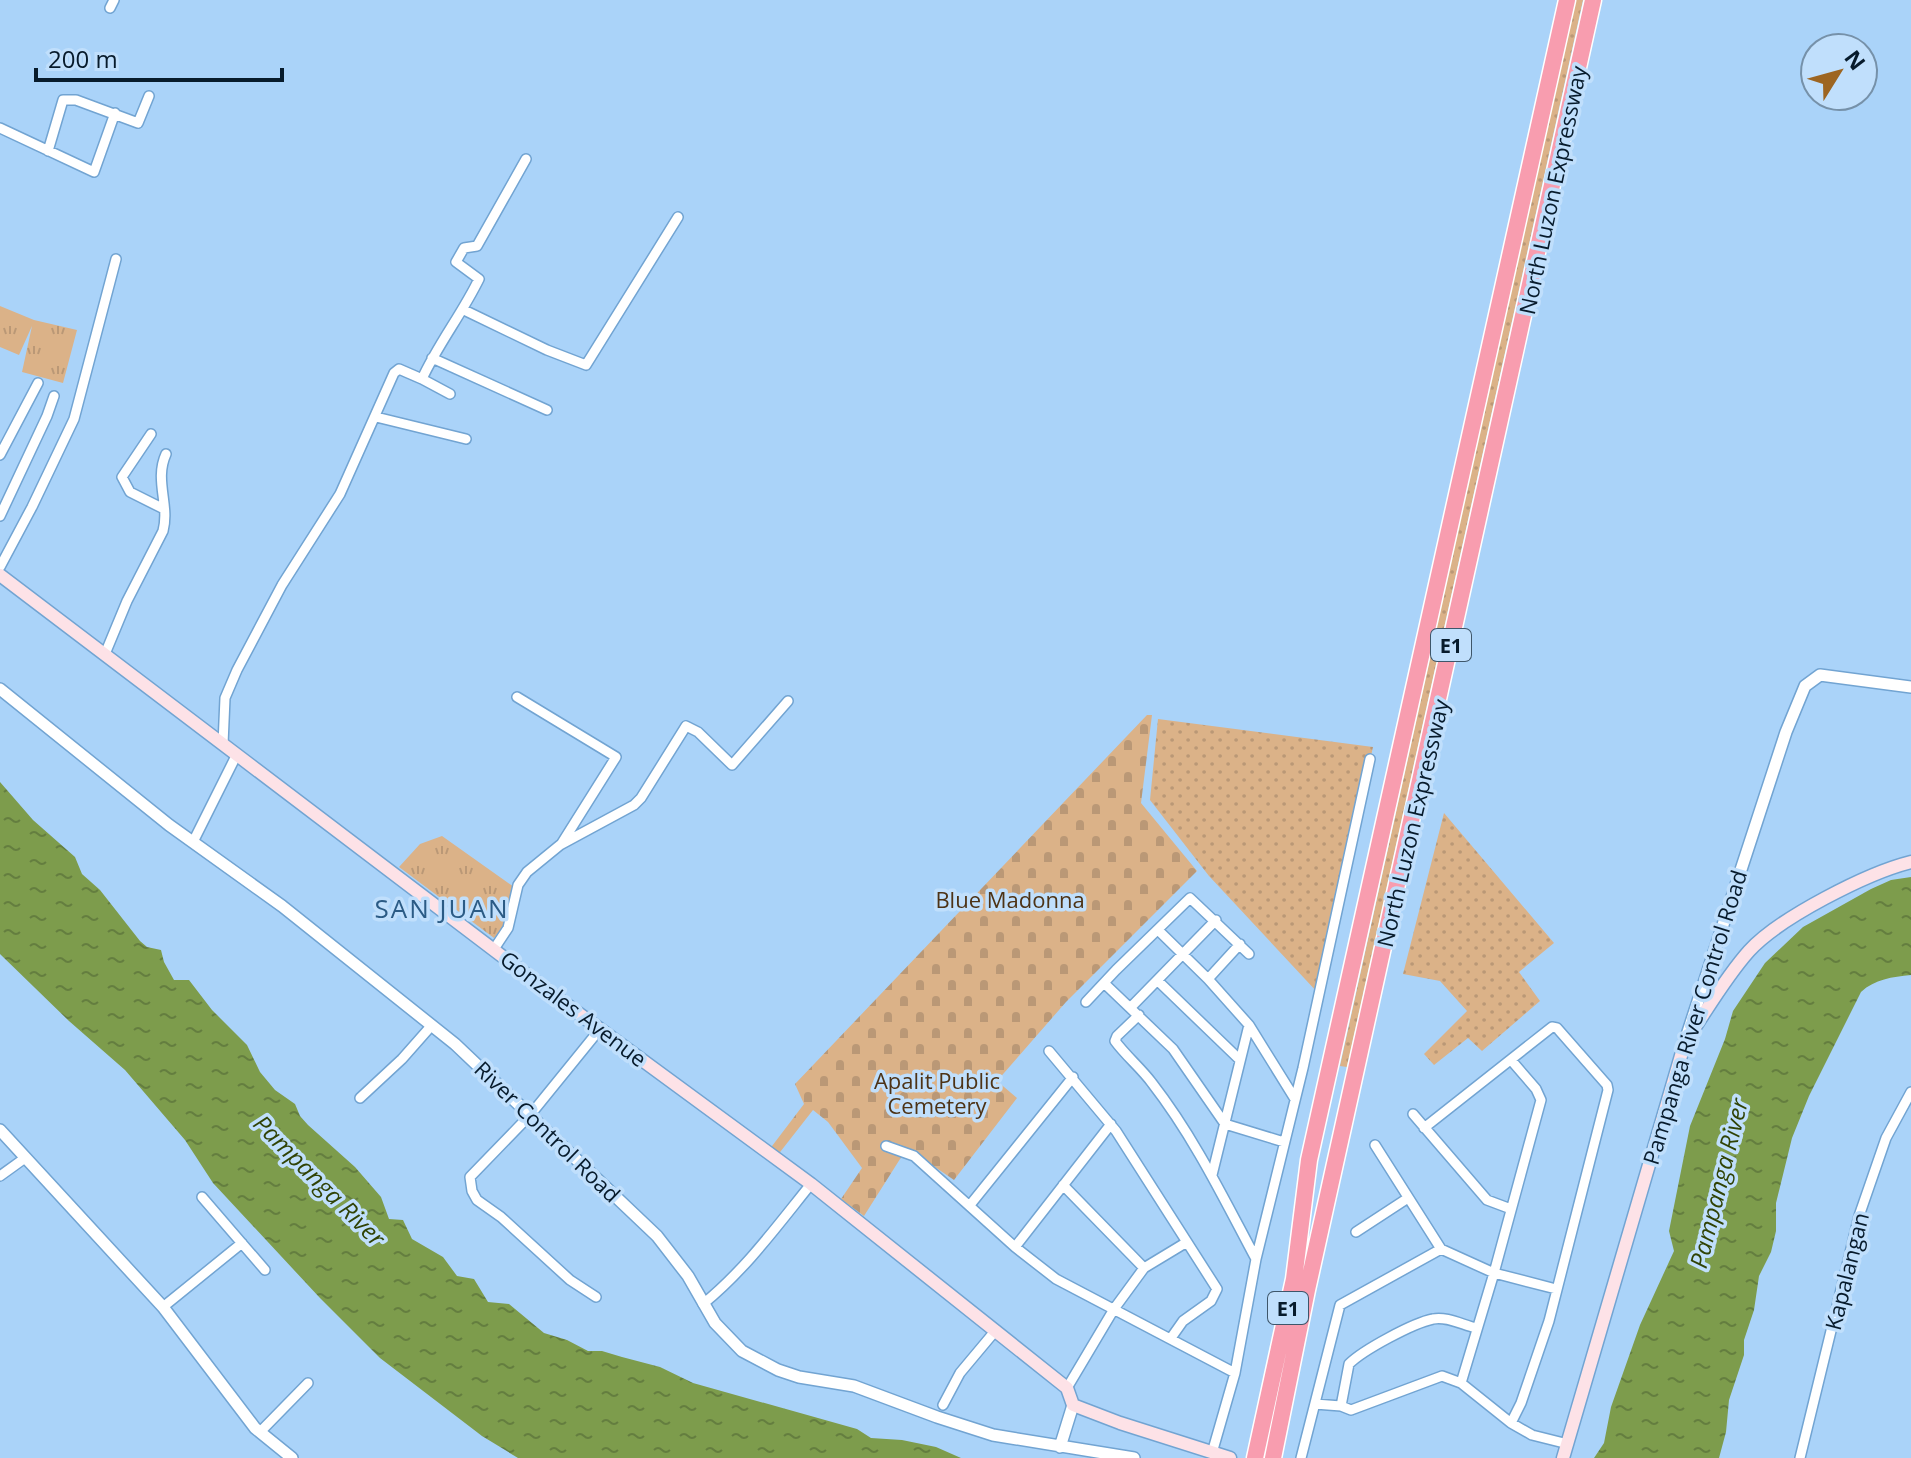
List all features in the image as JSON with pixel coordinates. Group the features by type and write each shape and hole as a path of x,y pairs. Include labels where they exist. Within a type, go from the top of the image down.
{"highway":[{"name":"North Luzon Expressway","path":"1256,1456 1294,1279 1309,1160 1567,0"},
{"name":"North Luzon Expressway","path":"1273,1457 1307,1290 1593,0"}],"main road":[{"name":"Gonzales Avenue","path":"0,575 600,1029 811,1184 1067,1388"},
{"path":"1685,1042 1724,984 1757,944 1848,886 1911,862"},
{"name":"Pampanga River Control Road","path":"1563,1458 1685,1042"},
{"path":"1067,1388 1073,1405 1230,1458"}],"street":[{"path":"48,151 63,100 76,100 138,123 149,96"},
{"path":"0,128 94,172 115,113"},
{"path":"422,379 479,279 456,262 464,248 477,246 526,159"},
{"path":"464,310 586,365 678,217"},
{"path":"0,567 32,507 78,407 116,259"},
{"path":"432,358 547,410"},
{"path":"223,744 225,698 237,670 282,585 340,494 394,373 399,369 450,394"},
{"path":"0,455 38,383"},
{"path":"0,516 54,396"},
{"path":"376,417 466,439"},
{"path":"151,434 122,477 130,492 164,509"},
{"path":"105,654 166,522 160,469 166,454"},
{"name":"Pampanga River Control Road","path":"1685,1042 1772,770 1805,686 1820,675 1911,687"},
{"name":"River Control Road","path":"0,689 432,1025 531,1114 657,1236 688,1276 715,1323 742,1351 778,1370 799,1377 854,1386 993,1435 1134,1458"},
{"path":"517,697 616,757 560,845"},
{"path":"494,949 508,928 518,885 527,872 560,845 634,805 686,726 698,732 732,765 788,701"},
{"path":"193,842 237,754"},
{"path":"1212,1453 1235,1373 1256,1259 1295,1099 1370,759"},
{"path":"1086,1002 1190,898 1249,954"},
{"path":"1131,1007 1216,920"},
{"path":"1158,930 1249,1025 1295,1099"},
{"path":"1208,979 1240,944"},
{"path":"1158,981 1240,1060"},
{"path":"1104,983 1173,1049 1225,1124 1284,1142"},
{"path":"1139,1015 1115,1041 1151,1082 1212,1175 1256,1259"},
{"path":"360,1098 402,1059 432,1025"},
{"path":"1212,1175 1249,1025"},
{"path":"1424,1128 1554,1027 1607,1085 1544,1335 1511,1423"},
{"path":"596,1297 570,1280 501,1217 477,1200 470,1177 531,1114 600,1029"},
{"path":"1049,1051 1111,1124 1217,1289 1216,1295 1183,1321 1171,1338"},
{"path":"1461,1383 1541,1100 1536,1089 1511,1060"},
{"path":"970,1205 1073,1077"},
{"name":"Kapalangan","path":"1800,1458 1859,1216 1886,1138 1911,1092"},
{"path":"1413,1114 1487,1200 1511,1209"},
{"path":"1015,1247 1111,1124"},
{"path":"0,1130 163,1307 260,1432 292,1458"},
{"path":"1375,1145 1441,1249 1494,1273 1556,1289"},
{"path":"886,1146 914,1156 1015,1247 1056,1279 1235,1373"},
{"path":"0,1176 25,1158"},
{"path":"703,1304 726,1286 765,1243 811,1184"},
{"path":"1063,1185 1144,1268"},
{"path":"202,1197 265,1270"},
{"path":"1356,1232 1408,1198"},
{"path":"1067,1388 1114,1309 1144,1268 1187,1242"},
{"path":"163,1307 242,1243"},
{"path":"1301,1458 1340,1305 1441,1249"},
{"path":"1341,1406 1349,1364 1392,1336 1432,1319 1444,1319 1476,1328"},
{"path":"943,1405 960,1373 996,1330"},
{"path":"1315,1404 1351,1410 1439,1376 1461,1383 1511,1423 1532,1435 1568,1444"},
{"path":"260,1432 308,1383"},
{"path":"1060,1447 1073,1405"}],"green space":[{"path":"1575,0 1583,0 1347,1067 1340,1066"},
{"path":"0,306 34,320 77,330 63,383 22,372 32,326 19,355 0,347"},
{"name":"Apalit Public Cemetery","path":"1147,715 1152,715 1141,803 1197,871 1066,1002 997,1081 1017,1098 954,1180 907,1148 864,1216 841,1199 862,1168 828,1122 813,1110 777,1156 769,1150 804,1104 795,1084"},
{"path":"1158,719 1373,747 1318,993 1209,876 1150,800"},
{"path":"1444,813 1554,943 1519,972 1540,1001 1482,1051 1468,1038 1434,1065 1424,1054 1467,1011 1440,981 1403,974"},
{"path":"442,836 514,887 505,924 494,938 399,867 420,844"}],"water":[{"name":"Pampanga River","path":"0,782 33,820 75,857 82,874 100,890 140,941 147,947 161,950 174,980 189,980 212,1010 247,1045 260,1072 275,1090 295,1104 308,1125 355,1167 381,1197 389,1219 403,1220 412,1239 443,1257 457,1276 474,1279 488,1302 509,1304 544,1333 588,1351 602,1351 660,1367 693,1383 857,1429 871,1438 936,1447 961,1458 518,1458 482,1436 380,1358 320,1298 213,1183 185,1140 125,1070 0,954"},
{"name":"Pampanga River","path":"1911,877 1911,975 1878,981 1861,992 1809,1096 1792,1138 1776,1203 1776,1231 1771,1252 1759,1276 1754,1310 1744,1340 1744,1355 1729,1400 1726,1432 1719,1458 1594,1458 1604,1443 1611,1407 1640,1325 1674,1251 1669,1231 1690,1126 1733,1011 1765,963 1803,927 1871,889 1891,880"}],"district":[{"name":"SAN JUAN","path":"442,908"}],"park label":[{"name":"Blue Madonna","path":"1010,899"}]}
